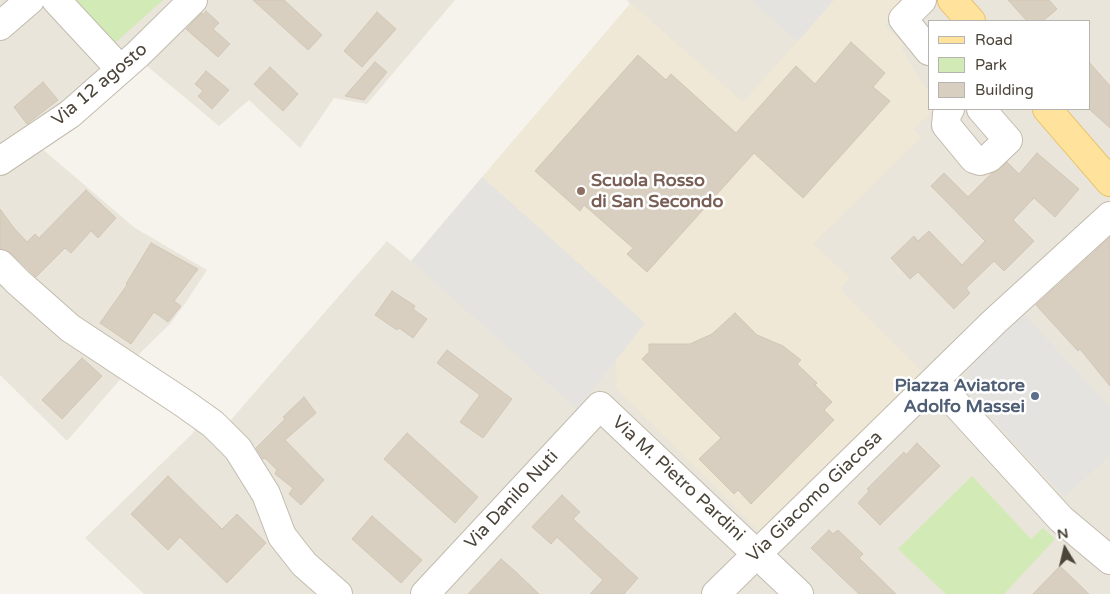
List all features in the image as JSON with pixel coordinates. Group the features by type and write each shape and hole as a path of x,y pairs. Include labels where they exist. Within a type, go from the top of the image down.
{"main road":[{"path":"952,0 970,20"},
{"path":"1049,110 1110,182"}],"street":[{"path":"0,26 30,0"},
{"path":"56,0 120,69"},
{"name":"Via 12 agosto","path":"0,161 70,114 137,55 193,0"},
{"path":"922,0 903,19 928,50"},
{"path":"949,110 946,125 974,159 980,161 989,158 1008,140 982,110"},
{"name":"Via Giacomo Giacosa","path":"716,594 995,321 1110,216"},
{"path":"0,264 70,328 186,404 213,424 238,449 266,494 282,536 304,564 338,594"},
{"path":"935,381 1061,519 1110,560"},
{"name":"Via M. Pietro Pardini","path":"600,406 799,594"},
{"name":"Via Danilo Nuti","path":"424,594 600,406"}],"shaded area":[{"path":"0,0 455,0 367,104 334,98 300,148 249,100 219,126 141,61 41,148 135,228 207,270 170,324 135,358 123,376 67,441 0,375"},
{"path":"627,0 1110,0 1110,594 144,594 85,538 193,433 198,423 229,422 387,241 411,261 630,4"},
{"path":"754,0 908,0 884,26 904,44 901,47 921,82 928,89 928,110 934,110 913,129 921,137 813,244 850,278 840,289 924,373 764,536 617,389 616,359 645,323 482,177 631,3 743,102 798,41 752,2"},
{"path":"754,0 834,0 798,41 752,2"},
{"path":"482,177 645,323 577,409 411,261"},
{"name":"Piazza Aviatore Adolfo Massei","path":"1021,311 1110,407 1110,455 1065,497 960,385 969,373 963,368"}],"green space":[{"path":"76,0 163,0 115,43"},
{"path":"972,476 1031,539 1043,528 1055,539 1004,594 946,594 898,549"}],"building":[{"path":"253,0 284,0 322,35 308,50"},
{"path":"1008,0 1049,0 1057,9 1044,20 1026,20"},
{"path":"206,11 219,23 213,29 230,44 218,57 186,29"},
{"path":"377,12 396,29 362,67 344,51"},
{"path":"851,42 885,73 873,87 890,101 803,198 754,153 647,272 627,254 633,248 584,205 580,211 535,171 638,55 666,80 671,74 736,133 796,66 815,84"},
{"path":"375,62 387,72 364,100 345,96"},
{"path":"1090,63 1110,86 1110,128 1090,110"},
{"path":"270,67 298,94 283,111 254,84"},
{"path":"206,71 229,90 212,109 198,96 203,91 195,84"},
{"path":"43,82 58,100 27,124 14,107"},
{"path":"1037,153 1079,189 1055,217 1034,198 1013,220 1034,241 1004,271 994,261 966,288 970,293 954,309 918,272 910,279 891,258 914,236 918,241 929,231 962,265 985,241 931,186 944,173 968,197 991,174 999,170 1007,162 1019,174"},
{"path":"86,190 116,218 98,238 91,231 71,253 65,248 36,277 11,253 0,249 0,209 27,242 35,234 39,238"},
{"path":"1110,237 1110,386 1080,349 1078,351 1036,305"},
{"path":"151,243 198,269 174,301 181,306 168,322 154,312 131,344 100,323 127,285"},
{"path":"392,291 415,306 413,309 427,319 413,338 375,315"},
{"path":"735,313 757,335 783,346 801,360 797,364 817,383 815,385 832,402 824,410 834,420 751,504 738,490 734,494 699,459 721,438 642,359 649,352 649,344 690,344 712,334"},
{"path":"447,350 512,399 483,438 460,422 480,395 437,363"},
{"path":"82,358 102,376 62,419 42,400"},
{"path":"304,397 316,413 285,440 324,480 301,505 289,494 293,488 275,474 277,470 265,458 263,459 256,448 285,419 283,417"},
{"path":"407,433 478,497 455,523 384,459"},
{"path":"917,443 940,466 880,525 858,503 869,491 867,489 904,452 906,455"},
{"path":"168,476 222,529 237,514 266,543 227,583 180,537 168,550 131,514"},
{"path":"562,495 580,512 573,519 638,578 624,594 590,594 603,580 557,537 551,544 532,527"},
{"path":"372,516 422,560 401,583 352,539"},
{"path":"829,530 833,534 838,530 863,554 859,558 896,594 859,594 840,576 811,548"},
{"path":"501,559 516,572 539,594 468,594"},
{"path":"1060,566 1089,594 1033,594"}],"place":[{"name":"Scuola Rosso di San Secondo","path":"581,191"},
{"name":"Piazza Aviatore Adolfo Massei","path":"1035,396"}]}
